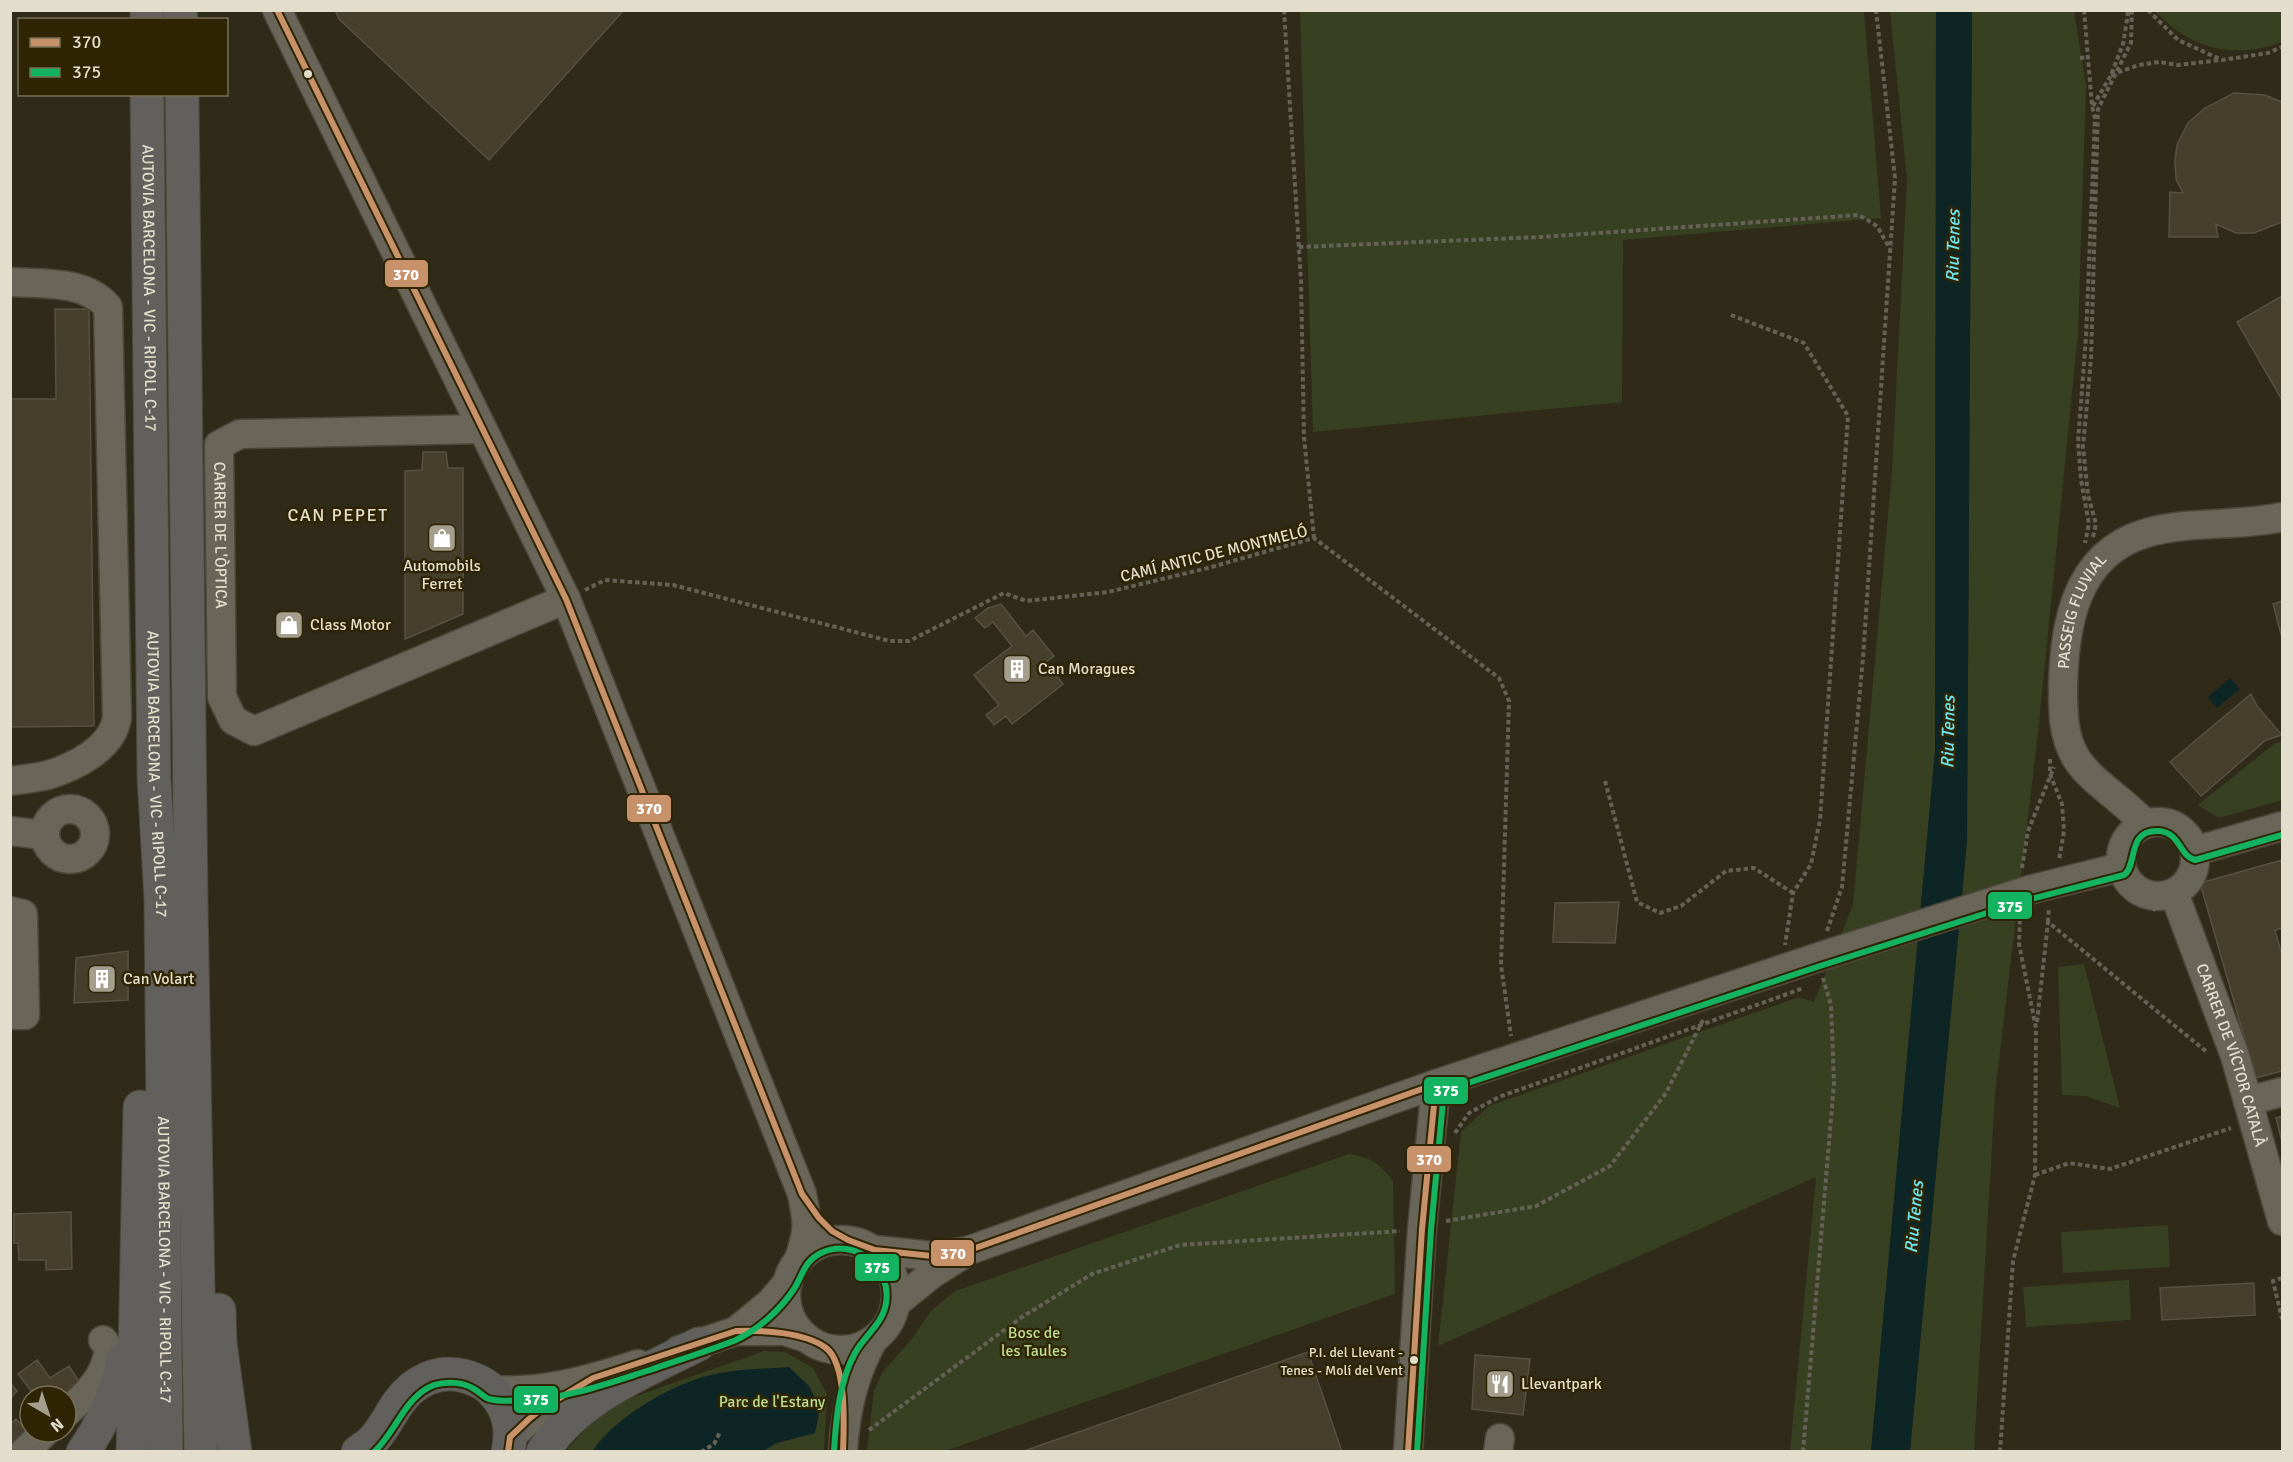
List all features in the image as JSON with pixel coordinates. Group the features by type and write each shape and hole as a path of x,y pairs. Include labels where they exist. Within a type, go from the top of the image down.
{"highway":[{"name":"AUTOVIA BARCELONA - VIC - RIPOLL C-17","path":"147,96 154,778 176,902 201,1452"},
{"name":"AUTOVIA BARCELONA - VIC - RIPOLL C-17","path":"166,1452 176,902 182,96"},
{"path":"133,1452 136,1295 139,1267 143,976 176,902"},
{"path":"176,902 207,1063 220,1343 235,1452"},
{"path":"83,1452 110,1401 122,1366 136,1295"},
{"path":"543,1452 557,1434 586,1407 609,1391 699,1344"},
{"path":"358,1452 373,1440 399,1401 414,1385 434,1376 455,1374 476,1379 492,1390 503,1405 509,1421 509,1444"},
{"path":"388,1420 389,1452"}],"street":[{"path":"277,10 566,599 802,1194 807,1235 786,1294 789,1313 798,1330 817,1343 835,1363 841,1390 844,1442"},
{"path":"10,282 66,285 99,297 108,308 117,718 111,734 87,757 47,775 10,781"},
{"name":"CARRER DE L'ÒPTICA","path":"482,429 240,434 219,445 222,697 232,720 254,730 566,599"},
{"name":"PASSEIG FLUVIAL","path":"2145,824 2133,810 2078,760 2067,739 2063,709 2064,667 2069,620 2077,595 2091,571 2103,558 2121,545 2142,535 2188,525 2283,517"},
{"path":"802,1194 819,1218 832,1231 875,1250 932,1256 967,1251 1436,1084 1781,969 1826,966 2032,897 2118,879 2168,903 2192,875 2195,851 2184,832 2175,826 2165,822 2145,824 2128,836 2121,856 2118,879"},
{"path":"2195,851 2283,826"},
{"path":"10,831 45,835"},
{"name":"CARRER DE VÍCTOR CATALÀ","path":"2168,903 2235,1056 2239,1110 2283,1221"},
{"path":"10,911 23,914 25,1015 10,1015"},
{"path":"1408,1452 1434,1225 1436,1084"},
{"path":"2239,1110 2283,1092"},
{"path":"736,1331 770,1303 809,1250 834,1240 848,1240"},
{"path":"844,1442 859,1364 873,1340 884,1330 892,1317 896,1302 896,1288 892,1273 875,1250"},
{"path":"896,1302 967,1251"},
{"path":"492,1390 527,1391 593,1378 736,1331 784,1331 817,1343 849,1350 873,1340"},
{"path":"78,1402 92,1389 108,1358 109,1348 103,1340"},
{"path":"509,1444 543,1408 593,1378"}],"path":[{"path":"1284,10 1299,248 1304,437 1314,538"},
{"path":"1803,1452 1834,1083 1831,1005 1826,966 1842,887 1863,658 1891,249 1894,178 1875,10"},
{"path":"2084,10 2095,118 2086,337 2078,442 2081,480 2089,524 2086,548 2096,525 2088,495 2083,447 2091,358 2098,109 2131,43 2132,10"},
{"path":"2092,106 2110,75 2123,44 2128,14 2126,10"},
{"path":"2148,10 2178,40 2222,60"},
{"path":"2110,75 2159,62 2178,65 2222,60 2268,53 2283,46"},
{"path":"2080,58 2089,57"},
{"path":"1299,248 1541,237 1859,215 1877,226 1891,249"},
{"path":"1731,315 1804,343 1848,416 1820,820 1811,864 1793,893 1781,969"},
{"name":"CAMÍ ANTIC DE MONTMELÓ","path":"566,599 605,580 673,585 890,640 909,641 1004,593 1026,601 1108,592 1208,568 1314,538 1499,678 1509,701 1501,964 1514,1058"},
{"path":"2036,1028 2019,944 2032,897 2028,831 2054,769 2054,758"},
{"path":"2050,774 2062,804 2064,831 2058,867"},
{"path":"1605,781 1637,902 1660,913 1681,906 1726,871 1754,868 1793,893"},
{"path":"2118,879 2142,901 2168,903"},
{"path":"2032,897 2058,904"},
{"path":"2032,897 2048,921 2211,1056"},
{"path":"2000,1452 2013,1261 2035,1175 2036,1028 2048,921"},
{"path":"1454,1144 1455,1133 1469,1113 1499,1097 1795,993 1826,966"},
{"path":"844,1442 1022,1317 1092,1274 1180,1245 1332,1237 1434,1225 1536,1206 1610,1166 1666,1093 1718,990"},
{"path":"2035,1175 2069,1163 2110,1169 2232,1129 2239,1110"},
{"path":"1434,1225 1447,1210"},
{"path":"2283,1278 2272,1281 2283,1319"},
{"path":"701,1452 714,1444 720,1432"}],"green space":[{"path":"1300,11 1864,11 1881,218 1623,240 1622,402 1313,432"},
{"path":"1890,11 1936,11 1935,751 1871,1451 1790,1451 1816,1177 1438,1346 1461,1132 1489,1106 1799,997 1814,1002 1853,905 1892,471 1907,179"},
{"path":"1972,11 2074,11 2086,86 2078,333 2038,733 1995,1094 1974,1451 1910,1452 1967,841"},
{"path":"2155,11 2282,11 2282,42 2247,50 2214,48 2183,34"},
{"path":"2282,741 2282,800 2219,818 2198,805 2275,743"},
{"path":"2084,964 2120,1108 2086,1096 2062,1095 2058,967"},
{"name":"Bosc de les Taules","path":"1349,1154 1374,1162 1393,1181 1395,1294 945,1451 867,1451 874,1391 882,1373 910,1341 931,1311 955,1291"},
{"path":"2168,1225 2170,1267 2063,1273 2061,1232"},
{"path":"2129,1280 2131,1320 2026,1327 2023,1287"},
{"name":"Parc de l'Estany","path":"764,1351 785,1352 813,1368 827,1394 824,1451 565,1452 589,1425 625,1400"}],"water":[{"name":"Riu Tenes","path":"1936,11 1972,11 1967,841 1910,1451 1871,1452 1935,751"},
{"path":"2230,678 2240,689 2217,708 2208,697"},
{"name":"Parc de l'Estany","path":"789,1367 809,1386 820,1408 815,1433 777,1443 763,1451 593,1451 615,1426 630,1414 683,1384 724,1372"}],"building":[{"path":"335,10 624,10 489,160 339,19"},
{"path":"2234,93 2265,95 2282,102 2282,222 2254,233 2236,233 2216,224 2218,237 2169,237 2170,192 2183,193 2176,179 2177,145 2188,123 2205,108"},
{"path":"2282,296 2282,400 2237,322"},
{"path":"55,309 89,309 94,726 10,727 10,399 56,399"},
{"path":"423,452 446,452 448,468 463,468 463,614 405,639 405,471 422,470"},
{"path":"2282,601 2282,638 2273,604"},
{"name":"Can Moragues","path":"1001,604 1026,636 1033,630 1054,656 1046,662 1063,684 1012,724 1006,716 994,725 986,715 999,705 974,675 1012,646 993,622 985,628 975,618 988,608"},
{"name":"Class Motor","path":"278,615 300,615 301,635 278,635"},
{"path":"2251,694 2257,706 2282,735 2266,740 2201,796 2170,762"},
{"path":"2282,860 2282,928 2275,930 2282,955 2282,1071 2256,1078 2200,883"},
{"path":"1619,902 1615,943 1553,942 1555,903"},
{"name":"Can Volart","path":"128,951 128,1000 74,1003 76,958"},
{"path":"2282,1116 2282,1142 2276,1118"},
{"path":"71,1212 72,1269 46,1270 46,1260 19,1260 18,1243 14,1243 14,1214"},
{"path":"2254,1283 2255,1315 2162,1320 2160,1288"},
{"path":"1308,1352 1342,1452 1021,1452"},
{"name":"Llevantpark","path":"1475,1355 1530,1359 1523,1415 1472,1409"},
{"path":"37,1360 50,1378 69,1366 82,1386 78,1388 78,1384 26,1384 18,1374"},
{"path":"10,1383 17,1391 10,1399"},
{"path":"16,1419 18,1421 18,1441 10,1448 10,1424"}],"transit line":[{"name":"370","path":"277,10 566,599 802,1194 819,1218 832,1231 875,1250 932,1256 967,1251 1436,1084 1422,1229 1408,1452"},
{"name":"375","path":"1417,1452 1431,1230 1444,1091 1820,966 2031,899 2124,875 2131,864 2137,842 2149,832 2159,831 2172,836 2186,854 2195,860 2282,835"},
{"name":"375","path":"374,1452 415,1397 434,1385 460,1384 498,1401 542,1399 604,1385 736,1340 761,1325 776,1311 797,1284 807,1264 815,1256 834,1249 846,1249 858,1252 877,1267 883,1278 886,1303 877,1324 855,1353 845,1376 837,1414 834,1451"},
{"name":"370","path":"508,1452 510,1437 529,1419 593,1378 736,1331 795,1335 807,1338 826,1348 833,1356 841,1381 843,1452"}],"place":[{"name":"Automobils Ferret","path":"442,538"},
{"name":"Class Motor","path":"289,625"},
{"name":"Can Moragues","path":"1017,669"},
{"name":"Can Volart","path":"102,979"},
{"name":"P.I. del Llevant - Tenes - Molí del Vent","path":"1414,1360"},
{"name":"Llevantpark","path":"1500,1384"}],"district":[{"name":"CAN PEPET","path":"338,515"}]}
